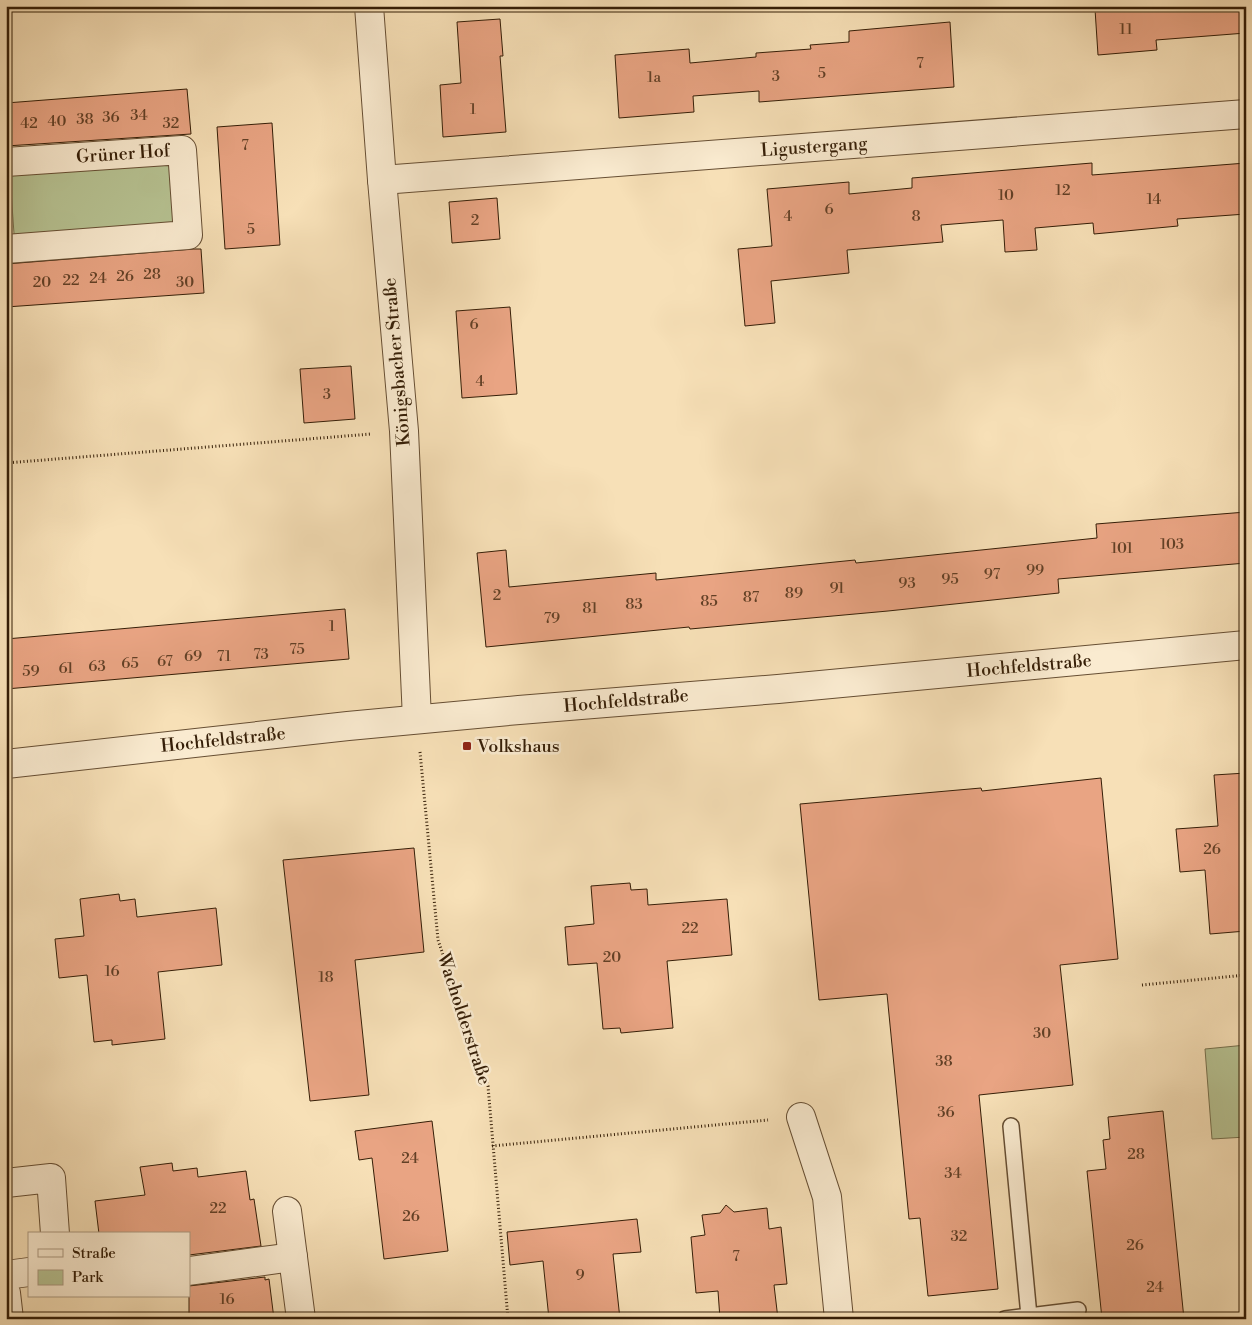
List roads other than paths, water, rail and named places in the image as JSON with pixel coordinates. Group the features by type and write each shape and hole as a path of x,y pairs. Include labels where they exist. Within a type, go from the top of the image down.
{"street":[{"name":"Königsbacher Straße","path":"369,6 404,431 417,719"},
{"name":"Ligustergang","path":"382,180 1246,114"},
{"name":"Grüner Hof","path":"6,162 182,150 188,236 6,249"},
{"name":"Hochfeldstraße","path":"6,764 417,719 778,689 1246,645"},
{"path":"801,1117 827,1198 838,1319"},
{"path":"6,1183 51,1178 55,1232"},
{"path":"287,1211 301,1319"},
{"path":"190,1271 293,1257"},
{"path":"6,1275 28,1272"},
{"path":"6,1293 9,1319"}],"lane":[{"path":"1011,1126 1029,1316"},
{"path":"1005,1319 1078,1310"}],"place":[{"name":"Volkshaus","path":"467,746"}]}
